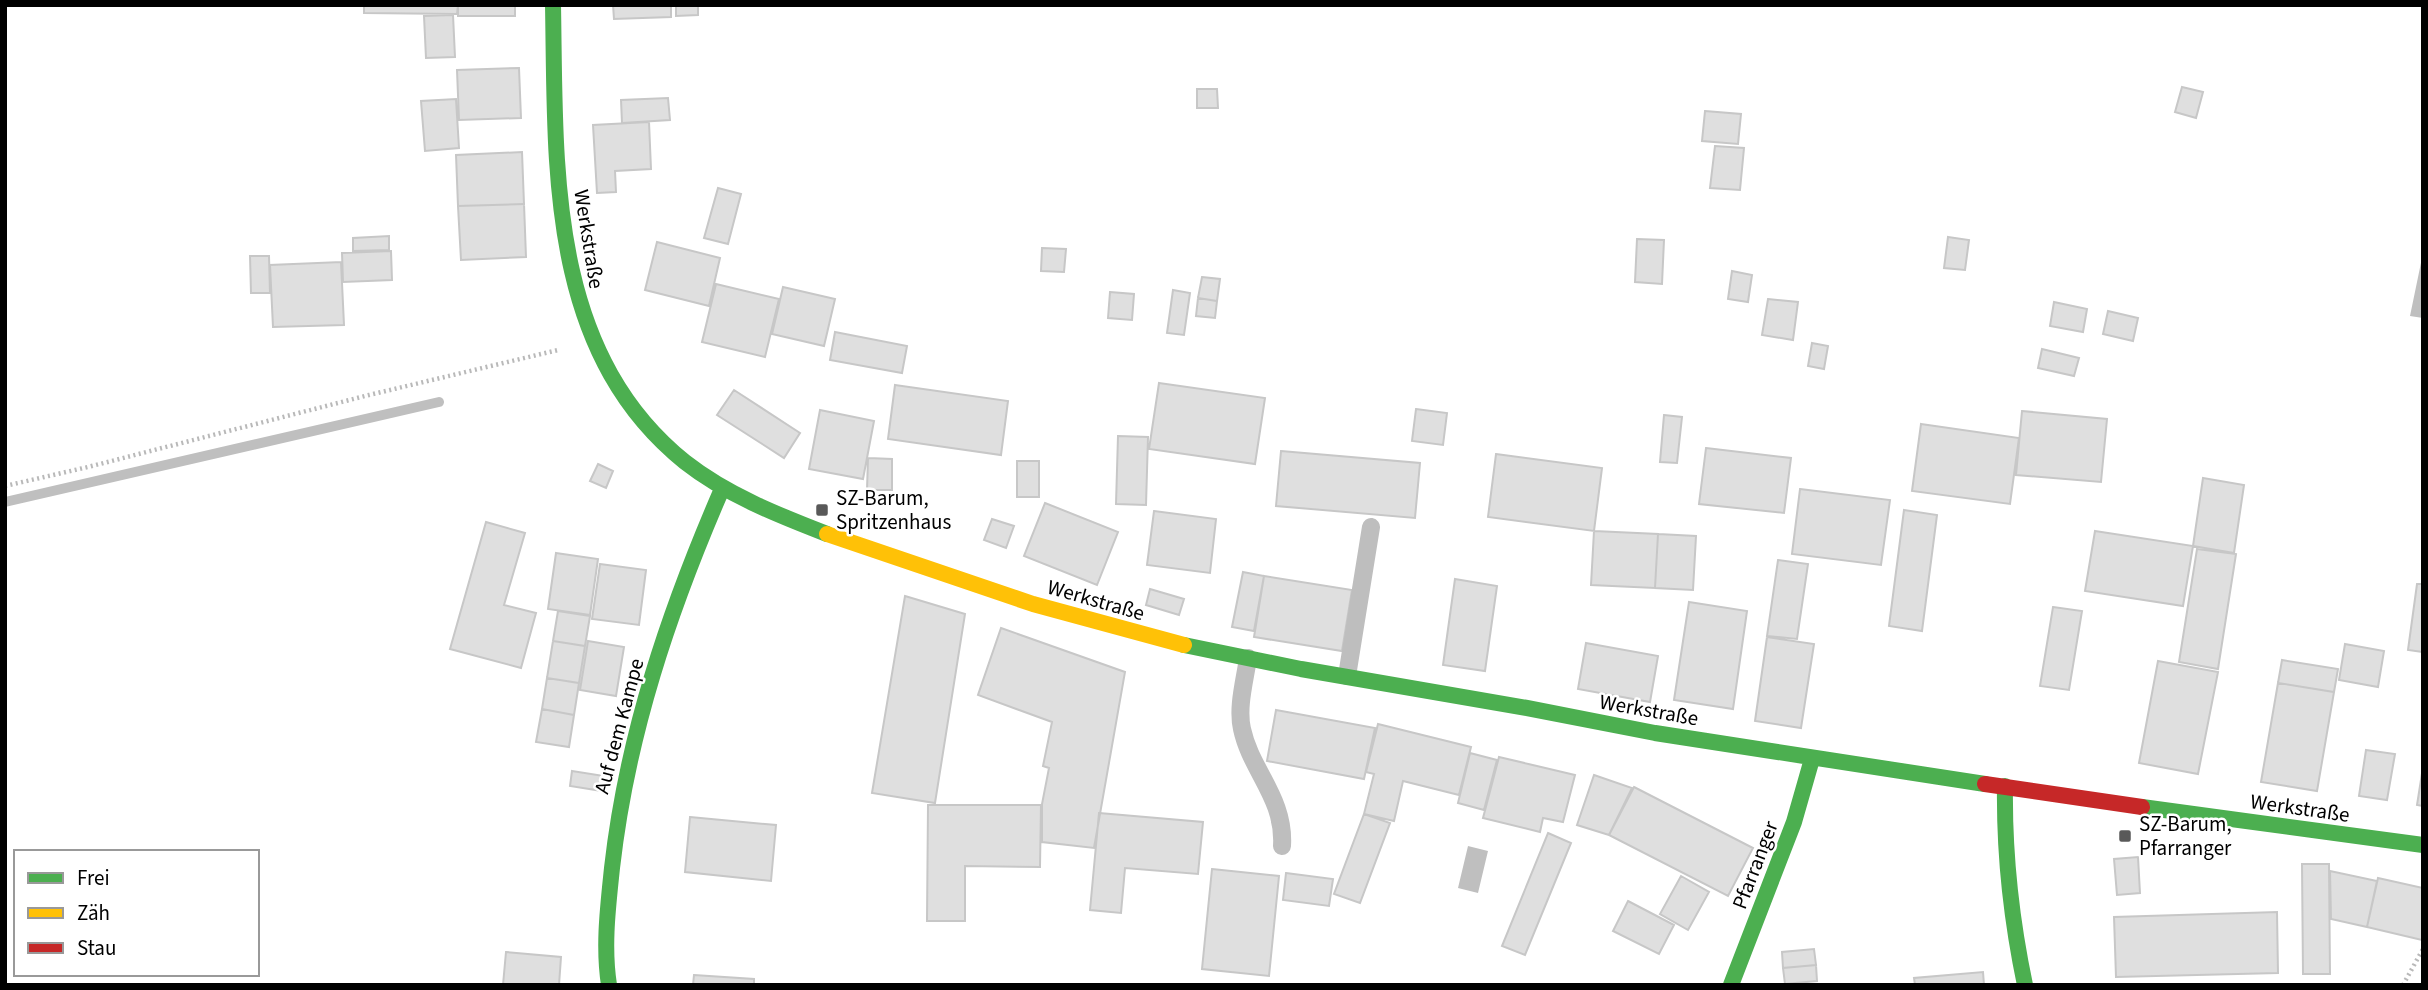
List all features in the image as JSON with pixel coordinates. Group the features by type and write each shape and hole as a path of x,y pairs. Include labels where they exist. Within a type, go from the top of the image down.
{"main road":[{"name":"Werkstraße","path":"553,5 561,223 569,273 580,310 593,341 629,404 654,433 684,462 722,489 765,511 980,588 1170,642 1248,658 1665,735 1812,759 2423,845"},
{"name":"Auf dem Kampe","path":"609,985 607,951 613,855 621,796 635,732 677,599 696,547 722,489"},
{"name":"Pfarranger","path":"1731,985 1794,822 1812,759"},
{"path":"2005,786 2004,840 2015,938 2025,985"}],"lane":[{"path":"1347,676 1371,527"},
{"path":"1248,658 1241,727 1247,746 1279,814 1283,829 1282,846"}],"path":[{"path":"5,486 593,341"},
{"path":"2403,985 2423,949"}],"shaded area":[{"path":"2423,253 2423,318 2410,316"},
{"path":"1468,846 1488,851 1478,893 1458,888"}],"building":[{"path":"364,5 458,5 457,14 364,13"},
{"path":"458,5 515,5 515,16 458,16"},
{"path":"613,5 671,5 671,17 614,19"},
{"path":"676,5 698,5 698,15 676,16"},
{"path":"453,15 455,57 426,58 424,16"},
{"path":"519,68 521,118 459,120 457,70"},
{"path":"2182,87 2203,92 2196,118 2175,112"},
{"path":"1197,89 1217,89 1218,108 1197,108"},
{"path":"668,98 670,120 622,123 621,100"},
{"path":"456,99 459,148 425,151 421,101"},
{"path":"1705,111 1741,114 1738,144 1702,141"},
{"path":"649,122 651,169 615,171 616,192 597,193 593,125"},
{"path":"1715,146 1744,148 1740,190 1710,188"},
{"path":"522,152 524,204 458,206 456,155"},
{"path":"718,188 741,194 728,244 704,238"},
{"path":"524,204 526,257 461,260 458,206"},
{"path":"389,236 389,250 353,251 353,238"},
{"path":"1948,237 1969,240 1965,270 1944,268"},
{"path":"1637,239 1664,240 1662,284 1635,282"},
{"path":"657,242 720,258 709,306 645,290"},
{"path":"1042,248 1066,249 1064,272 1041,271"},
{"path":"391,251 392,280 343,282 342,253"},
{"path":"250,256 269,256 270,293 251,293"},
{"path":"341,262 344,325 273,327 270,265"},
{"path":"1732,271 1752,275 1748,302 1728,299"},
{"path":"1202,277 1220,279 1217,301 1198,298"},
{"path":"716,284 779,299 765,357 702,342"},
{"path":"783,287 835,299 824,346 772,334"},
{"path":"1173,290 1190,293 1184,335 1167,333"},
{"path":"1110,292 1134,294 1132,320 1108,318"},
{"path":"1198,298 1217,301 1215,318 1196,316"},
{"path":"1768,299 1798,302 1793,340 1762,335"},
{"path":"2054,302 2087,309 2083,332 2050,326"},
{"path":"2108,311 2138,318 2133,341 2103,334"},
{"path":"835,332 907,346 902,373 830,360"},
{"path":"1812,343 1828,346 1824,369 1808,366"},
{"path":"2042,349 2079,358 2074,376 2038,368"},
{"path":"1159,383 1265,398 1255,464 1149,449"},
{"path":"895,385 1008,401 1001,455 888,439"},
{"path":"734,390 800,433 784,458 717,415"},
{"path":"1416,409 1447,413 1443,445 1412,441"},
{"path":"820,410 874,421 863,479 809,469"},
{"path":"2022,411 2107,419 2101,482 2016,475"},
{"path":"1664,415 1682,417 1677,463 1660,462"},
{"path":"1921,424 2019,438 2010,504 1912,491"},
{"path":"1118,436 1148,437 1146,505 1116,504"},
{"path":"1706,448 1791,458 1784,513 1699,504"},
{"path":"1281,451 1420,463 1415,518 1276,506"},
{"path":"1496,454 1602,468 1594,531 1488,517"},
{"path":"868,458 892,459 892,490 867,490"},
{"path":"1017,461 1039,461 1039,497 1017,497"},
{"path":"598,464 613,471 606,488 590,481"},
{"path":"2203,478 2244,485 2234,553 2193,546"},
{"path":"1800,489 1890,500 1881,565 1792,554"},
{"path":"1045,503 1118,532 1097,585 1024,556"},
{"path":"1904,510 1937,515 1922,631 1889,626"},
{"path":"1154,511 1216,519 1210,573 1147,565"},
{"path":"992,519 1014,526 1006,548 984,540"},
{"path":"486,522 525,533 504,605 536,613 521,668 450,649"},
{"path":"1594,531 1658,534 1655,588 1591,585"},
{"path":"2095,531 2193,546 2183,606 2085,591"},
{"path":"1658,534 1696,536 1693,590 1655,588"},
{"path":"2197,549 2236,554 2218,669 2179,662"},
{"path":"556,553 598,559 590,615 548,609"},
{"path":"1778,560 1808,564 1797,639 1767,636"},
{"path":"600,564 646,570 639,625 592,619"},
{"path":"1243,572 1264,576 1254,631 1232,627"},
{"path":"1264,576 1352,590 1342,651 1254,637"},
{"path":"1455,579 1497,586 1485,671 1443,665"},
{"path":"2417,584 2423,584 2423,652 2408,650"},
{"path":"1150,589 1184,599 1179,615 1146,605"},
{"path":"905,596 965,614 935,803 872,793"},
{"path":"1689,602 1747,611 1733,709 1674,700"},
{"path":"2053,607 2082,611 2069,690 2040,686"},
{"path":"558,611 590,616 585,646 553,641"},
{"path":"1001,628 1125,672 1094,848 1042,842 1042,804 1049,768 1043,766 1052,722 978,695"},
{"path":"1767,637 1814,644 1801,728 1755,721"},
{"path":"553,641 585,646 579,683 547,678"},
{"path":"588,641 624,647 616,696 580,690"},
{"path":"1586,643 1658,656 1650,702 1578,689"},
{"path":"2345,644 2384,651 2378,687 2339,680"},
{"path":"2282,660 2338,669 2334,692 2278,683"},
{"path":"2158,661 2218,672 2198,774 2139,763"},
{"path":"547,678 579,683 574,715 542,709"},
{"path":"2278,683 2334,692 2317,791 2261,782"},
{"path":"542,709 574,715 569,747 536,742"},
{"path":"1276,710 1375,728 1364,779 1267,761"},
{"path":"1378,724 1471,747 1459,795 1403,781 1394,821 1364,814 1374,774 1366,772"},
{"path":"2366,750 2395,754 2387,800 2359,796"},
{"path":"1470,753 1497,760 1484,810 1458,803"},
{"path":"1499,757 1575,775 1563,822 1543,818 1540,832 1483,818"},
{"path":"2423,767 2423,806 2417,805"},
{"path":"572,771 604,776 602,791 570,786"},
{"path":"1594,775 1632,788 1609,835 1577,825"},
{"path":"1634,787 1753,848 1728,896 1609,835"},
{"path":"928,805 1041,805 1040,867 965,866 965,921 927,921"},
{"path":"1099,813 1203,822 1198,874 1125,868 1121,913 1090,910"},
{"path":"1364,814 1390,823 1360,903 1334,894"},
{"path":"690,817 776,825 771,881 685,872"},
{"path":"1548,833 1571,843 1525,955 1502,946"},
{"path":"2138,857 2140,893 2117,895 2114,859"},
{"path":"2302,864 2329,864 2330,974 2303,974"},
{"path":"1212,869 1279,876 1269,976 1202,969"},
{"path":"2330,871 2377,881 2367,927 2331,919"},
{"path":"1286,873 1333,879 1329,906 1283,900"},
{"path":"1681,876 1709,892 1688,930 1660,914"},
{"path":"2378,878 2423,888 2422,940 2367,927"},
{"path":"1628,901 1674,925 1659,954 1613,931"},
{"path":"2277,912 2278,973 2116,977 2114,917"},
{"path":"1814,949 1816,965 1783,968 1782,952"},
{"path":"506,952 561,957 559,985 503,985"},
{"path":"1816,965 1817,981 1785,984 1783,968"},
{"path":"1983,972 1984,985 1915,985 1914,978"},
{"path":"694,975 754,979 754,985 693,985"}],"waterway":[{"path":"5,502 439,402"}],"traffic: fast":[{"path":"553,5 559,191 568,252 583,311 606,366 640,417 685,462 735,494 827,534"},
{"path":"609,985 606,941 609,897 628,770 639,722 668,627 722,489"},
{"path":"1184,645 1301,669 1655,733 1985,784"},
{"path":"1731,985 1794,822 1812,759"},
{"path":"2005,786 2009,886 2025,985"},
{"path":"2142,807 2423,845"}],"traffic: slow":[{"path":"827,534 1033,604 1184,645"}],"traffic: jam":[{"path":"1985,784 2142,807"}],"place":[{"name":"SZ-Barum, Spritzenhaus","path":"822,510"},
{"name":"SZ-Barum, Pfarranger","path":"2125,836"}]}
